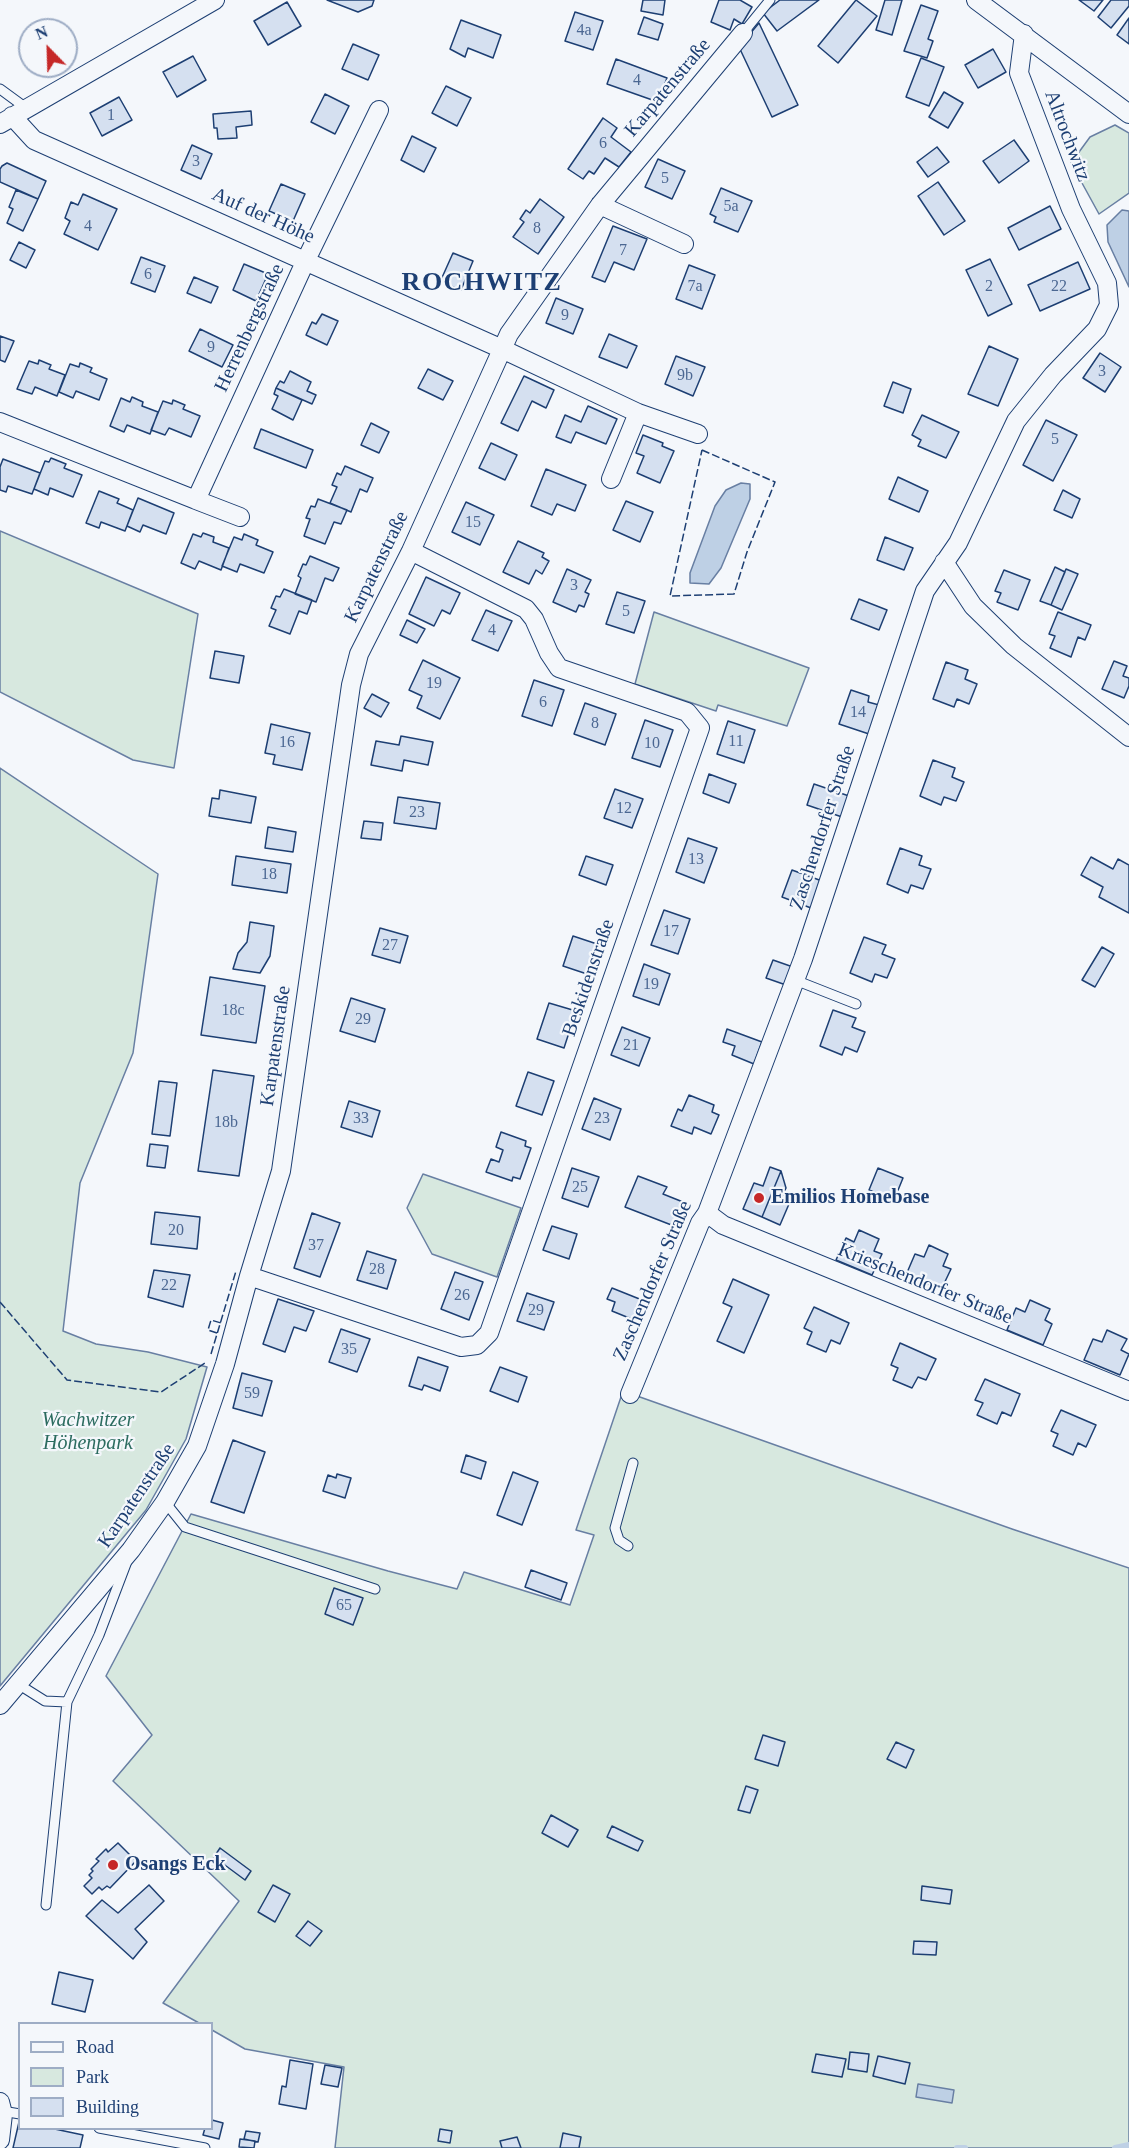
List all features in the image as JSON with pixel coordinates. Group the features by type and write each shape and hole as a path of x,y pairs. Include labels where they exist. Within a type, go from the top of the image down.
{"street":[{"path":"13,116 215,0"},
{"path":"976,0 1129,114"},
{"name":"Karpatenstraße","path":"0,1705 131,1550 165,1502 197,1446 228,1355 281,1171 351,685 359,654 411,551 509,334 600,205 743,33"},
{"name":"Altrochwitz","path":"1024,34 1019,73 1071,209 1107,283 1108,305"},
{"name":"Herrenbergstraße","path":"196,500 306,260 379,110"},
{"name":"Auf der Höhe","path":"13,116 34,140 502,349"},
{"path":"600,205 684,244"},
{"name":"Zaschendorfer Straße","path":"630,1394 700,1223 707,1213 795,980 925,591 958,543 1016,421 1053,375 1097,329 1108,305"},
{"path":"502,349 638,413 698,435"},
{"path":"611,479 638,413"},
{"path":"0,422 240,517"},
{"name":"Beskidenstraße","path":"249,1276 461,1347 477,1345 489,1333 700,728 687,712 559,668 549,653 534,618 526,609 411,551"},
{"path":"944,562 973,606 1014,646 1129,737"},
{"name":"Krieschendorfer Straße","path":"707,1213 723,1225 1129,1391"},
{"path":"0,2140 7,2109"}],"lane":[{"name":"Karpatenstraße","path":"743,33 770,0"},
{"path":"0,89 13,116"},
{"path":"795,980 856,1004"},
{"path":"628,1546 619,1540 615,1528 633,1463"},
{"path":"165,1502 185,1527 375,1589"},
{"path":"46,1905 68,1702 99,1635 131,1550"},
{"path":"18,1684 45,1701 68,1702"},
{"path":"110,2130 205,2148"}],"green space":[{"path":"1115,125 1129,133 1129,193 1099,214 1071,163 1090,137"},
{"path":"0,531 198,614 174,768 133,760 0,692"},
{"path":"654,612 809,668 787,726 718,705 716,711 635,684"},
{"name":"Wachwitzer Höhenpark","path":"0,768 158,874 133,1053 80,1183 63,1331 96,1344 148,1352 207,1367 186,1439 146,1510 0,1686"},
{"path":"423,1174 521,1208 497,1277 432,1254 407,1208"},
{"path":"623,1391 1012,1529 1129,1568 1129,2148 335,2148 344,2067 245,2049 213,2031 213,2022 197,2022 163,2003 239,1901 113,1781 152,1735 106,1676 191,1514 457,1589 464,1572 570,1605 594,1535 576,1530"}],"water":[{"path":"1122,210 1129,211 1129,287 1108,242 1107,225"},
{"path":"741,483 750,484 750,499 721,568 709,584 690,583 690,573 715,506 726,490"},
{"path":"918,2084 954,2090 952,2103 916,2097"}],"building":[{"path":"327,0 374,0 372,6 358,12"},
{"path":"643,0 665,0 663,15 641,11"},
{"path":"719,0 740,0 752,7 742,24 734,19 730,30 711,22"},
{"path":"780,0 819,0 777,31 763,13"},
{"path":"856,0 877,16 838,63 818,46"},
{"path":"885,0 902,0 892,35 876,30"},
{"path":"1079,0 1103,0 1094,11"},
{"path":"1111,0 1129,0 1129,6 1111,28 1098,17"},
{"path":"287,2 301,26 268,45 254,21"},
{"path":"921,5 938,11 928,39 933,41 927,58 904,51"},
{"path":"575,12 603,21 593,50 565,41"},
{"path":"644,17 663,24 658,40 638,34"},
{"path":"1129,18 1129,44 1117,35"},
{"path":"461,20 501,35 493,58 468,48 465,57 450,49"},
{"path":"759,23 798,105 772,117 739,47"},
{"path":"353,44 379,55 368,80 342,69"},
{"path":"993,49 1006,72 978,88 965,65"},
{"path":"193,56 206,80 177,97 163,72"},
{"path":"921,58 944,67 929,106 906,97"},
{"path":"616,59 667,78 658,102 607,84"},
{"path":"446,86 471,98 457,126 432,113"},
{"path":"944,92 963,103 948,128 929,117"},
{"path":"325,94 349,106 335,134 311,122"},
{"path":"119,97 132,120 102,136 90,113"},
{"path":"251,111 252,125 236,127 237,138 218,139 213,114"},
{"path":"603,118 617,128 611,137 631,152 619,167 605,158 594,174 589,171 583,179 568,169"},
{"path":"412,136 436,148 424,172 401,160"},
{"path":"1014,140 1029,161 999,183 983,161"},
{"path":"192,145 212,154 201,179 181,170"},
{"path":"937,147 949,162 928,177 917,162"},
{"path":"658,159 685,171 672,199 645,187"},
{"path":"7,163 46,181 38,199 0,182 0,169"},
{"path":"938,182 965,221 944,235 918,196"},
{"path":"281,184 305,194 293,221 269,211"},
{"path":"721,188 752,201 738,232 714,222 716,217 710,214"},
{"path":"16,190 38,199 23,231 7,223 13,209 9,207"},
{"path":"83,194 117,209 98,250 64,234 70,221 65,218 71,202 78,205"},
{"path":"540,199 564,217 538,254 513,237 524,222 520,219 526,210 530,213"},
{"path":"1050,206 1061,229 1019,250 1008,228"},
{"path":"613,226 647,239 634,270 614,262 605,282 592,277"},
{"path":"19,242 35,250 26,268 10,260"},
{"path":"453,253 473,261 461,290 440,282"},
{"path":"141,257 165,266 155,292 131,283"},
{"path":"990,259 1012,304 988,316 966,270"},
{"path":"1078,262 1090,289 1040,311 1028,285"},
{"path":"244,264 268,274 256,301 233,290"},
{"path":"689,265 715,275 702,309 676,299"},
{"path":"194,277 218,287 211,303 187,293"},
{"path":"556,298 583,309 573,334 546,323"},
{"path":"322,314 338,321 327,345 306,335 312,322 316,324"},
{"path":"200,329 233,345 222,367 189,351"},
{"path":"609,334 637,346 627,368 599,357"},
{"path":"0,336 14,341 5,362 0,360"},
{"path":"989,346 1018,359 998,406 968,394"},
{"path":"1100,353 1121,367 1105,392 1083,378"},
{"path":"676,356 705,367 693,396 665,384"},
{"path":"39,360 51,365 49,369 65,375 57,396 35,387 32,394 17,389 29,361 38,364"},
{"path":"80,363 92,368 90,372 107,379 99,400 76,391 73,398 59,392 70,364 79,367"},
{"path":"428,369 453,381 443,400 418,388"},
{"path":"290,371 311,382 307,391 316,395 312,404 276,388 280,381 284,383"},
{"path":"524,376 554,390 546,408 532,401 518,431 501,423"},
{"path":"893,382 911,389 903,413 884,406"},
{"path":"276,388 302,400 293,420 272,409 278,396 274,394"},
{"path":"132,397 143,402 142,406 158,412 150,434 127,425 124,432 110,426 121,398 130,402"},
{"path":"173,400 185,405 183,409 200,416 191,437 169,428 165,435 151,430 163,401 172,404"},
{"path":"588,406 617,419 606,444 576,432 571,443 556,437 565,415 581,422"},
{"path":"922,415 959,432 946,458 918,446 921,440 912,435"},
{"path":"1046,420 1077,435 1053,481 1023,465"},
{"path":"371,423 389,432 379,453 361,445"},
{"path":"261,429 313,450 306,468 254,448"},
{"path":"643,435 663,443 662,446 674,451 660,483 637,473 644,456 636,453"},
{"path":"491,443 517,455 505,480 479,468"},
{"path":"51,458 66,464 64,468 82,475 73,497 50,488 48,495 34,489 45,461 49,462"},
{"path":"3,459 40,473 32,494 8,486 6,492 0,490 0,467"},
{"path":"345,466 373,478 367,492 360,489 351,512 330,503 337,487 332,485 337,473 341,475"},
{"path":"546,469 586,485 575,511 557,504 552,515 531,506"},
{"path":"898,477 928,491 919,512 889,499"},
{"path":"1063,490 1080,499 1072,518 1054,510"},
{"path":"99,491 119,499 117,503 133,510 125,531 101,522 99,528 86,523"},
{"path":"138,498 174,513 166,534 143,525 140,532 127,526"},
{"path":"318,499 347,510 341,524 334,522 325,544 304,536 310,519 306,518 311,506 315,507"},
{"path":"626,501 653,512 640,542 613,530"},
{"path":"466,502 494,515 480,545 452,532"},
{"path":"203,533 214,537 213,542 229,548 221,570 199,561 195,569 181,563 193,534 201,537"},
{"path":"244,534 258,540 256,545 273,552 264,573 240,564 237,572 222,566 234,537 242,540"},
{"path":"885,537 913,548 904,570 877,560"},
{"path":"518,541 544,553 542,557 549,561 542,574 536,570 529,584 503,572"},
{"path":"310,556 339,568 333,581 325,578 316,602 295,594 301,578 298,576 303,564 306,565"},
{"path":"1055,567 1065,572 1051,605 1040,601"},
{"path":"567,569 591,580 585,592 589,594 584,607 579,605 576,612 553,602"},
{"path":"1066,569 1078,574 1062,610 1051,605"},
{"path":"1004,570 1030,580 1018,610 997,602 1001,593 995,591"},
{"path":"426,577 460,593 450,614 442,610 434,626 409,614"},
{"path":"284,589 312,600 307,614 299,611 290,634 269,626 276,610 271,608 276,596 280,597"},
{"path":"617,592 645,601 634,633 606,624"},
{"path":"859,599 887,610 879,630 851,619"},
{"path":"486,610 512,621 498,651 472,640"},
{"path":"1058,612 1091,625 1085,640 1078,637 1071,657 1050,648 1055,636 1049,634"},
{"path":"407,620 425,629 417,643 400,635"},
{"path":"215,651 244,656 239,683 210,678"},
{"path":"423,660 460,678 440,719 417,708 422,696 409,690"},
{"path":"1114,661 1127,666 1123,676 1129,678 1129,686 1124,698 1102,689"},
{"path":"946,662 968,670 965,679 977,684 969,704 957,699 954,707 933,699"},
{"path":"534,680 564,690 552,726 522,716"},
{"path":"851,690 869,696 868,702 879,705 869,734 839,724"},
{"path":"372,694 389,703 381,717 364,708"},
{"path":"585,703 616,714 605,745 574,734"},
{"path":"645,720 673,730 660,767 632,758"},
{"path":"728,721 755,730 744,763 717,754"},
{"path":"271,724 310,733 302,770 273,764 275,755 265,753"},
{"path":"401,736 433,742 428,765 404,760 402,771 371,765 376,741 399,745"},
{"path":"933,760 955,768 952,777 964,782 956,801 944,797 941,805 920,796"},
{"path":"709,774 736,784 729,803 703,793"},
{"path":"814,784 849,796 842,817 807,805"},
{"path":"615,789 643,799 632,828 604,818"},
{"path":"220,790 256,797 251,823 209,816 212,798 219,799"},
{"path":"398,797 440,803 436,829 394,823"},
{"path":"364,821 383,823 381,840 361,838"},
{"path":"268,827 296,832 293,852 265,848"},
{"path":"688,838 717,848 704,883 676,872"},
{"path":"900,848 922,856 919,865 931,869 923,889 911,885 908,893 887,884"},
{"path":"236,856 291,864 287,893 232,885"},
{"path":"586,856 613,865 606,885 579,875"},
{"path":"1091,857 1113,869 1118,859 1129,865 1129,913 1099,897 1103,887 1081,875"},
{"path":"792,870 822,881 811,908 782,897"},
{"path":"664,910 690,919 678,954 651,945"},
{"path":"250,922 274,926 270,956 260,973 233,969 238,953 247,942"},
{"path":"380,928 408,936 400,963 372,955"},
{"path":"573,936 600,945 590,975 563,966"},
{"path":"864,937 886,945 882,954 895,959 887,978 875,974 872,982 850,973"},
{"path":"1102,947 1114,954 1095,987 1082,980"},
{"path":"773,960 793,967 786,985 766,978"},
{"path":"644,964 670,974 659,1005 633,996"},
{"path":"210,977 265,986 256,1043 201,1035"},
{"path":"351,998 385,1009 375,1042 340,1031"},
{"path":"549,1003 576,1011 564,1048 537,1039"},
{"path":"833,1010 856,1018 852,1027 865,1032 857,1052 845,1047 842,1055 820,1046"},
{"path":"622,1027 650,1038 639,1066 611,1055"},
{"path":"727,1029 762,1042 754,1064 732,1055 735,1046 723,1042"},
{"path":"213,1070 254,1076 239,1176 198,1171"},
{"path":"528,1072 554,1081 542,1115 516,1106"},
{"path":"159,1081 177,1083 170,1136 152,1134"},
{"path":"689,1095 714,1105 712,1112 719,1115 711,1134 694,1127 692,1134 671,1126 678,1109 682,1111"},
{"path":"594,1098 621,1109 610,1140 582,1129"},
{"path":"349,1101 380,1111 372,1137 341,1127"},
{"path":"501,1132 526,1141 525,1146 531,1148 520,1179 513,1177 512,1181 486,1172 491,1159 499,1162 503,1150 496,1147"},
{"path":"150,1144 168,1146 165,1168 147,1166"},
{"name":"Emilios Homebase","path":"770,1167 781,1171 762,1217 743,1209 754,1183 763,1186"},
{"path":"572,1168 599,1177 588,1207 562,1198"},
{"path":"878,1168 903,1178 894,1200 869,1190"},
{"path":"781,1171 786,1188 780,1201 789,1204 780,1225 762,1217"},
{"path":"638,1176 667,1187 663,1194 683,1202 674,1226 625,1207"},
{"path":"155,1212 200,1217 197,1249 151,1244"},
{"path":"312,1213 340,1223 320,1277 294,1268"},
{"path":"552,1226 577,1234 569,1259 543,1250"},
{"path":"859,1230 879,1239 874,1251 882,1254 872,1275 836,1260 846,1238 854,1242"},
{"path":"929,1245 948,1254 943,1266 951,1269 941,1290 906,1275 915,1254 924,1257"},
{"path":"367,1251 396,1260 387,1289 357,1280"},
{"path":"154,1270 190,1275 183,1307 148,1297"},
{"path":"455,1272 483,1282 469,1320 441,1309"},
{"path":"733,1279 769,1295 744,1353 717,1341 732,1307 723,1303"},
{"path":"612,1288 647,1302 639,1322 612,1311 615,1302 607,1299"},
{"path":"527,1293 554,1302 544,1330 517,1321"},
{"path":"278,1299 314,1311 306,1331 294,1327 285,1352 263,1344"},
{"path":"1030,1300 1050,1309 1045,1320 1052,1324 1043,1345 1007,1330 1016,1308 1025,1312"},
{"path":"814,1307 849,1323 840,1344 831,1340 826,1352 807,1344 812,1332 804,1328"},
{"path":"341,1329 370,1339 357,1372 329,1362"},
{"path":"1107,1330 1127,1339 1121,1350 1129,1354 1120,1375 1084,1360 1093,1339 1102,1342"},
{"path":"900,1343 936,1359 926,1380 918,1377 912,1388 893,1380 898,1368 891,1365"},
{"path":"418,1357 448,1367 440,1391 424,1385 422,1390 409,1386"},
{"path":"500,1367 527,1377 518,1402 490,1391"},
{"path":"242,1373 272,1381 262,1416 233,1408"},
{"path":"985,1379 1020,1394 1011,1416 1002,1412 997,1424 977,1415 983,1403 975,1400"},
{"path":"1061,1410 1096,1425 1086,1447 1078,1443 1073,1455 1053,1446 1058,1434 1051,1431"},
{"path":"233,1440 265,1452 244,1513 211,1502"},
{"path":"466,1455 486,1462 481,1479 461,1472"},
{"path":"513,1472 538,1482 522,1525 497,1515"},
{"path":"337,1474 351,1478 345,1498 323,1491 328,1475 336,1478"},
{"path":"531,1570 567,1583 561,1600 525,1587"},
{"path":"334,1588 363,1598 353,1625 325,1614"},
{"path":"763,1735 785,1742 778,1766 755,1759"},
{"path":"896,1742 914,1750 906,1768 887,1759"},
{"path":"746,1786 758,1790 750,1813 738,1810"},
{"path":"551,1815 578,1830 568,1847 542,1833"},
{"path":"612,1826 643,1841 638,1851 607,1837"},
{"name":"Osangs Eck","path":"118,1843 136,1861 110,1888 107,1886 102,1890 99,1887 92,1894 84,1886 92,1878 89,1875 93,1871 91,1869 99,1861 96,1859 106,1849 108,1852"},
{"path":"220,1848 251,1871 245,1880 214,1857"},
{"path":"149,1885 164,1901 135,1929 147,1942 133,1959 86,1916 102,1900 118,1913"},
{"path":"273,1885 290,1894 275,1922 258,1912"},
{"path":"922,1886 952,1890 950,1904 921,1900"},
{"path":"308,1921 322,1931 310,1946 296,1936"},
{"path":"914,1941 937,1942 936,1955 913,1954"},
{"path":"59,1972 93,1980 85,2012 52,2004"},
{"path":"850,2052 869,2054 867,2072 848,2069"},
{"path":"816,2054 846,2059 842,2077 812,2072"},
{"path":"878,2056 910,2063 905,2084 873,2076"},
{"path":"290,2060 313,2064 306,2109 279,2104 282,2086 286,2087"},
{"path":"325,2065 342,2068 338,2087 321,2084"},
{"path":"213,2120 223,2123 219,2139 203,2135 204,2130 213,2130"},
{"path":"18,2126 18,2130 59,2130 83,2135 80,2148 13,2148"},
{"path":"440,2129 452,2131 450,2143 438,2141"},
{"path":"246,2131 260,2133 258,2142 244,2139"},
{"path":"563,2133 581,2137 579,2148 560,2148"},
{"path":"517,2137 521,2148 502,2148 500,2141"},
{"path":"240,2139 255,2141 254,2148 239,2147"}],"waterway":[{"path":"1115,2148 1129,2145"},
{"path":"957,2148 965,2148"}],"fence":[{"path":"702,450 775,482 747,552 734,594 670,596 702,450"},
{"path":"211,1354 236,1271"},
{"path":"0,1302 67,1380 161,1392 205,1363"},
{"path":"217,1333 208,1330 211,1320 221,1323"}],"place":[{"name":"Emilios Homebase","path":"759,1198"},
{"name":"Osangs Eck","path":"113,1865"}],"district":[{"name":"ROCHWITZ","path":"482,283"}]}
